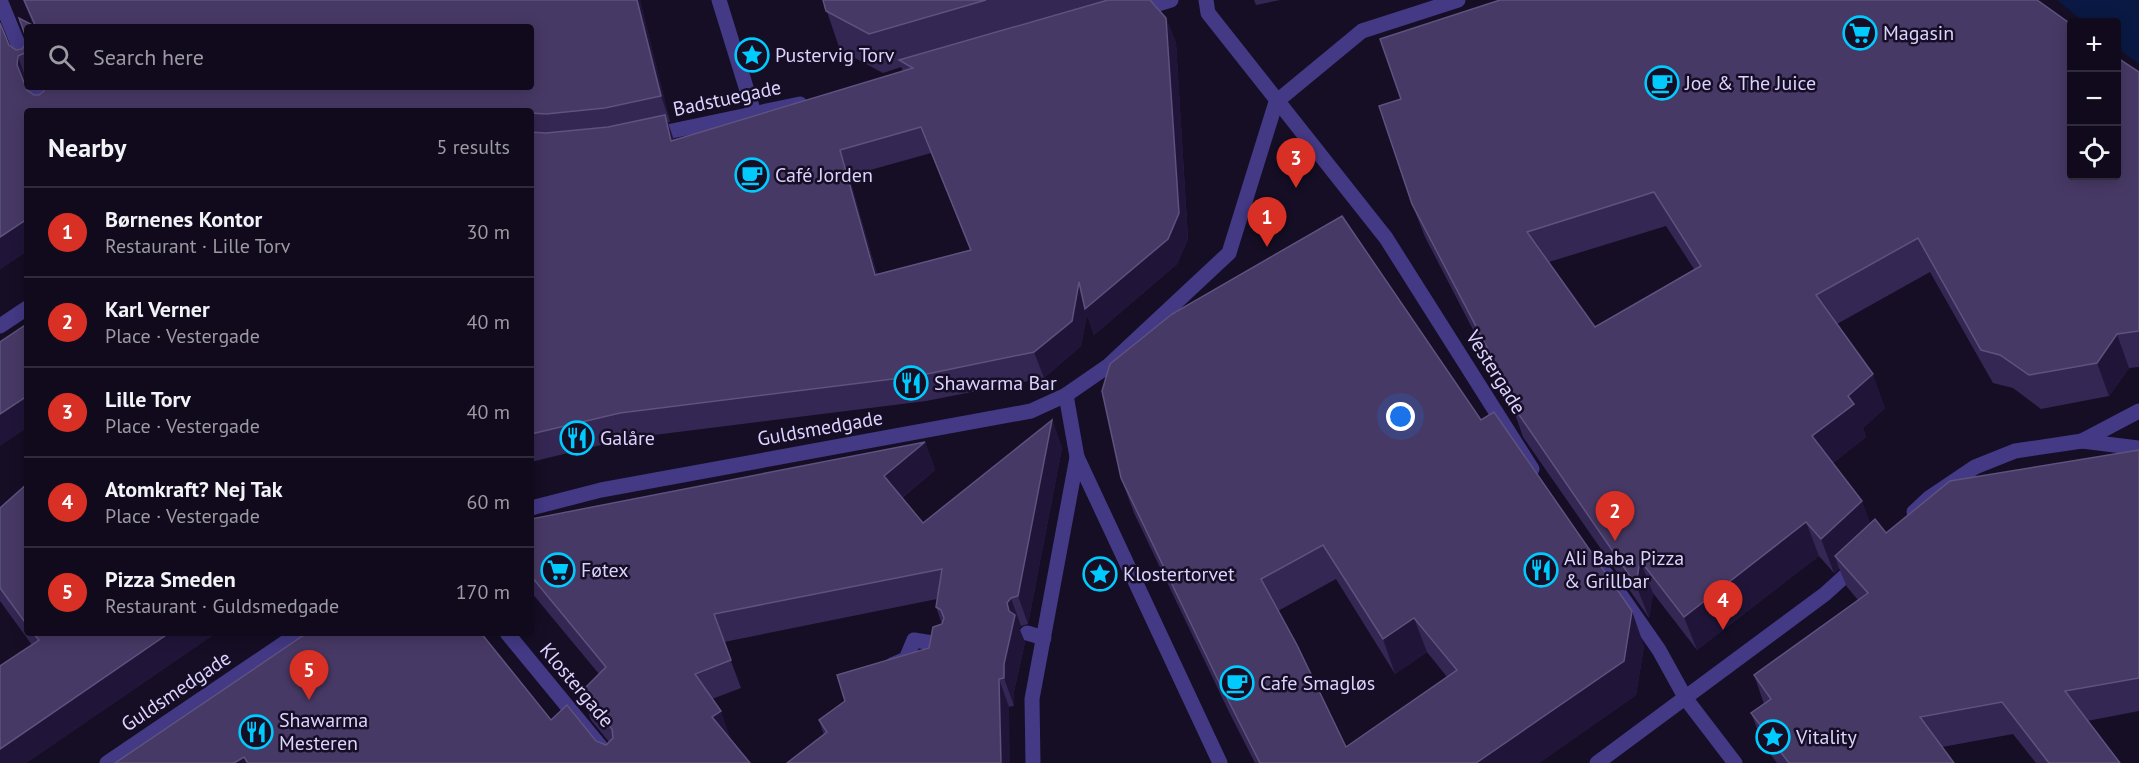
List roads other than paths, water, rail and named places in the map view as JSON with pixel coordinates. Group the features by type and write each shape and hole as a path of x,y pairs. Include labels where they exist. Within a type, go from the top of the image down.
{"street":[{"path":"0,0 24,59"},
{"path":"719,0 754,113"},
{"path":"1118,15 1170,0"},
{"path":"1275,102 1362,31 1458,0"},
{"name":"Vestergade","path":"1207,7 1275,102 1386,238 1541,481"},
{"path":"37,90 44,108"},
{"name":"Badstuegade","path":"638,138 819,100"},
{"name":"Guldsmedgade","path":"534,507 601,490 1030,411 1066,395 1108,366 1230,253 1275,102"},
{"path":"0,326 24,310"},
{"path":"1066,395 1077,457 1220,763"},
{"path":"2082,441 2139,411"},
{"path":"1906,520 1929,498 1975,467 2015,451 2082,441 2139,448"},
{"path":"1033,763 1032,699 1077,457"},
{"path":"1597,763 1826,594 1866,557"},
{"path":"1600,566 1659,650 1686,699 1735,763"},
{"path":"1027,633 1044,638"},
{"name":"Guldsmedgade","path":"107,763 295,636"},
{"name":"Klostergade","path":"509,636 615,763"},
{"path":"875,673 906,659 914,640 945,645"}],"water":[{"path":"2057,0 2139,0 2139,64 2121,51 2121,18 2079,18"}],"place":[{"name":"Magasin","path":"1860,33"},
{"name":"Pustervig Torv","path":"752,55"},
{"name":"Joe & The Juice","path":"1662,83"},
{"name":"Café Jorden","path":"752,175"},
{"name":"Lille Torv","path":"1296,188"},
{"name":"Børnenes Kontor","path":"1267,247"},
{"name":"Shawarma Bar","path":"911,383"},
{"name":"Galåre","path":"577,438"},
{"name":"Karl Verner","path":"1615,541"},
{"name":"Føtex","path":"558,570"},
{"name":"Ali Baba Pizza & Grillbar","path":"1541,570"},
{"name":"Klostertorvet","path":"1100,574"},
{"name":"Atomkraft? Nej Tak","path":"1723,630"},
{"name":"Cafe Smagløs","path":"1237,683"},
{"name":"Pizza Smeden","path":"309,700"},
{"name":"Shawarma Mesteren","path":"256,732"},
{"name":"Vitality","path":"1773,737"}]}
